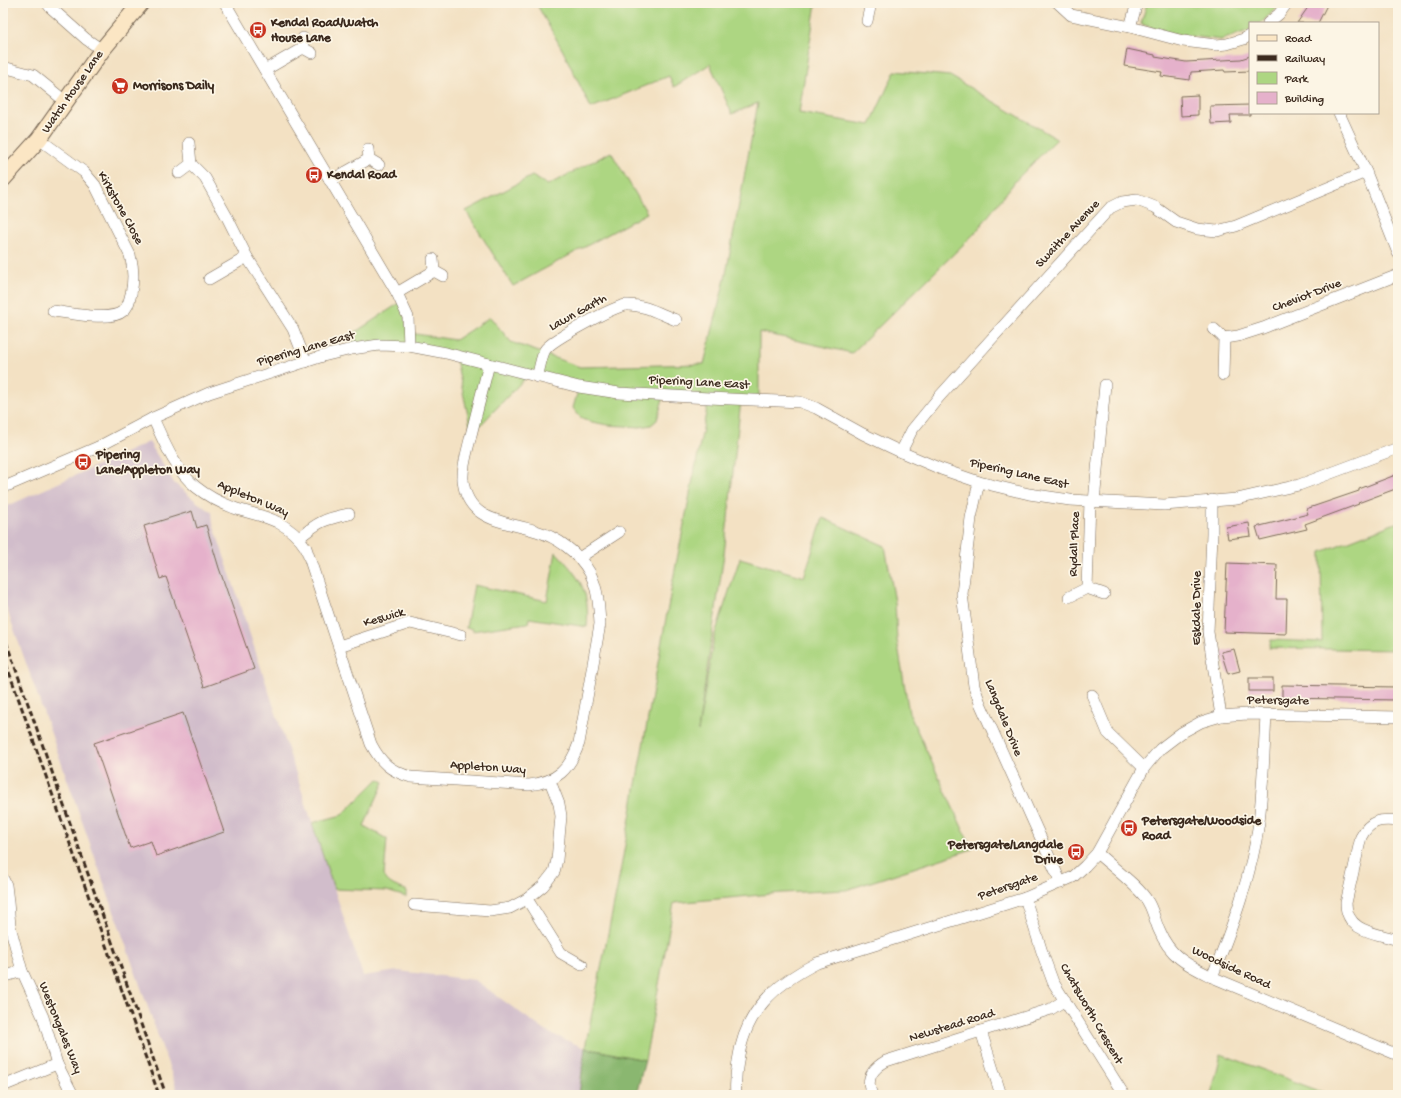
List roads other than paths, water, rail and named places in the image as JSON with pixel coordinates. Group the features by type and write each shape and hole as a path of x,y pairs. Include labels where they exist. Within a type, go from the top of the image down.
{"street":[{"path":"47,3 50,8 86,39 102,50"},
{"name":"Watch House Lane","path":"3,179 39,139 102,50 141,3"},
{"path":"225,3 397,293 408,318 409,346"},
{"path":"867,21 871,3"},
{"path":"1058,3 1071,15 1130,27 1183,41 1216,45 1228,44 1244,39 1249,36"},
{"path":"1130,27 1137,3"},
{"path":"1269,22 1279,14 1287,3"},
{"path":"265,70 306,46"},
{"path":"3,67 33,75 66,102"},
{"path":"1339,114 1366,172 1398,253"},
{"name":"Kirkstone Close","path":"39,139 84,172 95,185 130,255 133,267 134,282 129,305 123,312 115,315 102,316 53,311"},
{"path":"189,143 191,164 205,178 247,257 293,329 306,362"},
{"path":"330,181 372,158"},
{"path":"179,173 191,164"},
{"name":"Swaithe Avenue","path":"901,452 912,430 939,397 1110,208 1122,202 1137,200 1155,207 1176,222 1197,229 1217,231 1236,226 1366,172"},
{"path":"209,279 247,257"},
{"path":"397,293 439,274 433,259"},
{"name":"Cheviot Drive","path":"1224,338 1238,336 1263,328 1398,275"},
{"name":"Lawn Garth","path":"537,377 545,350 554,340 624,305 646,308 676,320"},
{"path":"1214,329 1224,338 1222,375"},
{"name":"Pipering Lane East","path":"3,486 9,485 98,447 153,418 209,393 352,348 379,345 409,346 446,353 579,387 618,393 800,402 816,408 863,434 941,469 979,482 1029,494 1070,500 1164,505 1237,499 1299,485 1398,448"},
{"name":"Appleton Way","path":"153,418 174,461 196,487 210,496 233,507 262,515 278,522 299,538 308,553 371,744 378,757 388,767 399,774 411,777 529,785 540,784 550,781 567,767 574,756 579,743 600,624 599,604 596,589 590,573 579,558 565,545 550,536 537,531 485,516 474,507 469,499 465,490 463,478 466,458 489,364"},
{"name":"Rydall Place","path":"1087,588 1092,502 1105,385"},
{"name":"Langdale Drive","path":"979,482 971,518 962,594 964,620 974,686 980,704 1061,883"},
{"name":"Eskdale Drive","path":"1212,500 1208,632 1221,716"},
{"path":"299,538 319,522 328,518 349,514"},
{"path":"579,558 618,532"},
{"name":"Rydall Place","path":"1069,597 1087,588 1104,594"},
{"name":"Keswick","path":"339,646 410,623 461,635"},
{"path":"1092,694 1108,733 1144,768"},
{"name":"Petersgate","path":"736,1095 740,1046 748,1025 757,1008 781,985 796,974 817,963 1025,898 1073,877 1097,853 1144,768 1160,749 1181,733 1201,722 1221,716 1247,714 1398,717"},
{"path":"1212,977 1241,897 1253,850 1258,822 1266,715"},
{"path":"414,905 490,911 510,908 527,899 544,886 554,872 557,860 561,816 559,804 550,781"},
{"path":"1398,821 1377,821 1370,824 1365,831 1361,838 1346,903 1346,911 1354,925 1363,930 1398,940"},
{"name":"Woodside Road","path":"1097,853 1138,890 1148,902 1165,944 1174,955 1187,965 1212,977 1398,1055"},
{"name":"Westongales Way","path":"3,879 6,886 10,926 22,972 43,1017 57,1064 73,1095"},
{"name":"Chatsworth Crescent","path":"1025,898 1053,982 1124,1095"},
{"path":"527,899 562,952 582,965"},
{"name":"Westongales Way","path":"3,977 22,972"},
{"name":"Newstead Road","path":"872,1095 869,1085 871,1074 877,1066 886,1061 1051,1009 1065,1000"},
{"path":"982,1031 1001,1095"},
{"path":"3,1086 57,1064"}],"railway":[{"path":"3,633 166,1095"},
{"path":"3,655 159,1095"}],"place":[{"name":"Kendal Road/Watch House Lane","path":"258,30"},
{"name":"Morrisons Daily","path":"120,86"},
{"name":"Kendal Road","path":"314,175"},
{"name":"Pipering Lane/Appleton Way","path":"83,462"},
{"name":"Petersgate/Woodside Road","path":"1129,828"},
{"name":"Petersgate/Langdale Drive","path":"1076,852"}]}
